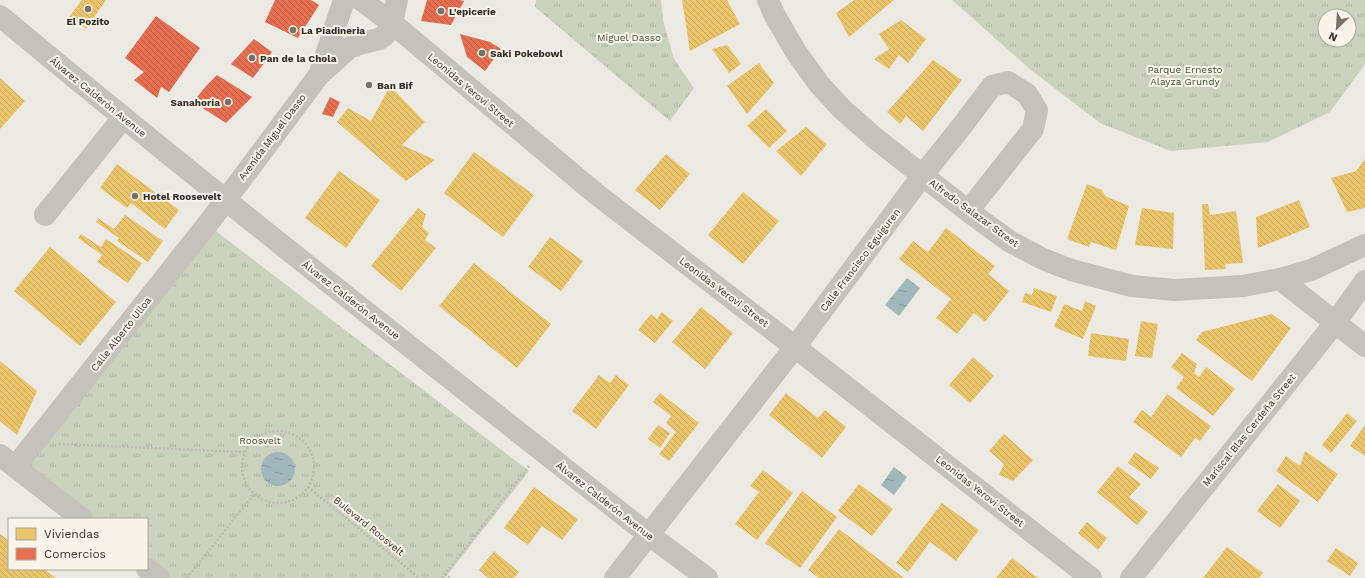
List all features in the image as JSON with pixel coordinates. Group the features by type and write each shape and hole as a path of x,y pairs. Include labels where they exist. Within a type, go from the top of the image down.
{"street":[{"name":"Avenida Miguel Dasso","path":"319,74 344,0"},
{"name":"Leonidas Yerovi Street","path":"361,0 392,23 595,193 796,347 1091,578"},
{"name":"Avenida Miguel Dasso","path":"226,200 319,74 349,48 385,35 392,23 397,0"},
{"name":"Alfredo Salazar Street","path":"768,0 774,14 796,52 819,84 842,109 876,139 968,211 1009,241 1043,259 1071,270 1132,286 1175,290 1243,286 1280,279 1312,270 1365,245"},
{"name":"Álvarez Calderón Avenue","path":"0,16 200,180 649,535 707,578"},
{"name":"Calle Francisco Eguiguren","path":"615,578 796,347 922,176 966,122 992,86 1008,82 1027,94 1037,110 1034,129 968,211"},
{"path":"45,215 123,118"},
{"name":"Calle Alberto Ulloa","path":"8,461 226,200"},
{"path":"1280,279 1365,346"},
{"name":"Mariscal Blas Cerdeña Street","path":"1131,578 1335,323 1365,281"},
{"path":"8,461 81,518"},
{"path":"148,570 159,578"}],"path":[{"path":"273,430 286,431 298,436 307,445 313,456 314,469 312,481 305,491 297,498 286,503 263,501 246,485 242,475 241,463 244,452 251,442 261,434 273,430"},
{"path":"57,444 244,452"},
{"path":"442,578 541,450"},
{"name":"Bulevard Roosvelt","path":"308,487 419,578"},
{"path":"187,578 254,494"},
{"path":"445,574 450,578"}],"green space":[{"name":"Miguel Dasso","path":"536,0 661,0 663,20 674,59 694,88 670,121 535,7"},
{"name":"Parque Ernesto Alayza Grundy","path":"952,0 1365,0 1365,64 1330,112 1268,142 1171,151 1100,123 1031,70"},
{"name":"Roosvelt","path":"212,228 529,471 445,578 169,578 148,562 148,518 93,518 27,465"}],"water":[{"path":"907,278 920,288 899,316 885,305"},
{"path":"278,452 290,457 295,469 290,481 278,486 266,481 261,469 266,457"},
{"path":"894,467 907,477 894,495 881,485"}],"building: Viviendas":[{"name":"El Pozito","path":"82,0 106,0 86,29 69,17"},
{"path":"682,0 727,0 740,24 690,51"},
{"path":"854,0 894,0 849,37 836,13"},
{"path":"901,20 926,39 908,63 899,55 889,69 874,59 889,49 879,34"},
{"path":"727,45 741,64 729,73 712,49"},
{"path":"933,60 962,80 923,131 906,116 900,124 887,112"},
{"path":"759,63 774,83 747,114 727,86"},
{"path":"0,78 25,101 0,129"},
{"path":"390,86 425,122 402,145 435,160 406,181 337,122 348,108 371,121"},
{"path":"766,109 787,131 769,148 747,126"},
{"path":"806,127 827,144 801,176 776,151"},
{"path":"474,152 534,195 503,237 444,193"},
{"path":"666,154 690,174 660,210 635,190"},
{"path":"1365,159 1365,208 1347,212 1331,178 1356,171"},
{"name":"Hotel Roosevelt","path":"117,164 179,210 165,229 131,203 127,208 100,188"},
{"path":"339,171 380,200 346,248 305,218"},
{"path":"1087,184 1102,190 1105,196 1129,206 1116,250 1091,242 1089,247 1067,239"},
{"path":"743,192 779,221 743,264 708,235"},
{"path":"1299,200 1310,227 1258,248 1256,217"},
{"path":"1202,204 1208,204 1210,215 1236,211 1243,263 1225,264 1226,269 1205,270"},
{"path":"418,208 426,214 422,227 429,233 425,240 436,248 401,291 371,266"},
{"path":"1142,208 1174,213 1173,249 1135,245"},
{"path":"125,215 163,241 148,262 117,241 119,238 96,222 98,218 114,229"},
{"path":"946,228 995,266 988,274 1009,291 985,322 974,313 957,334 936,318 951,299 899,259 913,241 928,252"},
{"path":"81,234 101,247 106,239 142,263 128,283 97,262 102,255 78,238"},
{"path":"550,237 583,261 561,291 528,267"},
{"path":"50,247 116,302 80,346 14,291"},
{"path":"474,263 551,324 517,368 439,306"},
{"path":"1034,288 1057,296 1051,312 1022,302 1025,293 1032,295"},
{"path":"1085,301 1096,306 1083,339 1054,327 1064,304 1082,311"},
{"path":"701,307 733,333 705,369 672,342"},
{"path":"662,312 673,321 655,343 638,330 651,314 657,319"},
{"path":"1272,314 1291,328 1252,381 1196,340 1202,332"},
{"path":"1141,321 1158,324 1152,358 1135,356"},
{"path":"1091,333 1129,339 1126,361 1088,356"},
{"path":"1182,353 1197,364 1194,373 1199,377 1206,367 1235,389 1213,416 1176,388 1184,377 1171,367"},
{"path":"973,357 994,376 970,403 949,385"},
{"path":"0,361 37,391 17,435 0,421"},
{"path":"599,375 610,383 616,375 629,385 596,429 572,411"},
{"path":"660,393 699,423 669,461 659,454 676,432 666,423 671,416 653,402"},
{"path":"786,393 818,418 825,410 846,427 822,458 769,415"},
{"path":"1167,394 1211,426 1200,441 1195,438 1181,457 1133,422 1142,410 1151,417"},
{"path":"1347,413 1357,421 1331,453 1322,445"},
{"path":"658,425 670,433 660,448 648,439"},
{"path":"1365,425 1365,456 1350,446"},
{"path":"1004,434 1033,460 1013,481 999,475 1004,464 989,451"},
{"path":"1305,451 1338,474 1318,502 1276,471 1286,456 1300,466"},
{"path":"1135,452 1159,468 1151,479 1128,463"},
{"path":"1118,466 1141,484 1129,497 1148,512 1137,525 1097,492"},
{"path":"763,470 793,493 757,540 735,524 759,492 750,486"},
{"path":"859,484 893,509 872,536 838,511"},
{"path":"1278,484 1300,501 1280,528 1257,511"},
{"path":"534,487 578,519 562,540 542,526 528,545 504,528"},
{"path":"802,491 837,517 800,568 765,543"},
{"path":"942,503 979,530 956,561 930,542 908,572 896,563"},
{"path":"1087,522 1107,538 1098,550 1078,533"},
{"path":"839,529 904,578 819,578 808,570"},
{"path":"0,534 8,540 8,570 45,570 56,578 0,578"},
{"path":"1227,547 1263,573 1259,578 1203,578"},
{"path":"1336,548 1358,563 1350,576 1327,561"},
{"path":"494,551 519,572 514,578 488,578 479,570"},
{"path":"1012,558 1038,578 996,578"}],"building: Comercios":[{"path":"275,0 311,0 319,5 298,38 265,22"},
{"name":"L'epicerie","path":"427,0 464,1 451,25 421,21"},
{"path":"156,16 200,48 169,92 161,87 157,98 134,80 144,72 125,58"},
{"name":"Saki Pokebowl","path":"460,34 490,42 501,49 485,71 467,57"},
{"name":"Pan de la Chola","path":"254,39 272,52 253,78 231,64"},
{"path":"217,75 252,97 226,123 193,102"},
{"path":"330,97 340,102 333,117 322,114"}],"place":[{"name":"El Pozito","path":"88,9"},
{"name":"L'epicerie","path":"441,11"},
{"name":"La Piadineria","path":"293,30"},
{"name":"Saki Pokebowl","path":"482,53"},
{"name":"Pan de la Chola","path":"252,58"},
{"name":"Ban Bif","path":"369,85"},
{"name":"Sanahoria","path":"228,102"},
{"name":"Hotel Roosevelt","path":"135,196"}]}
